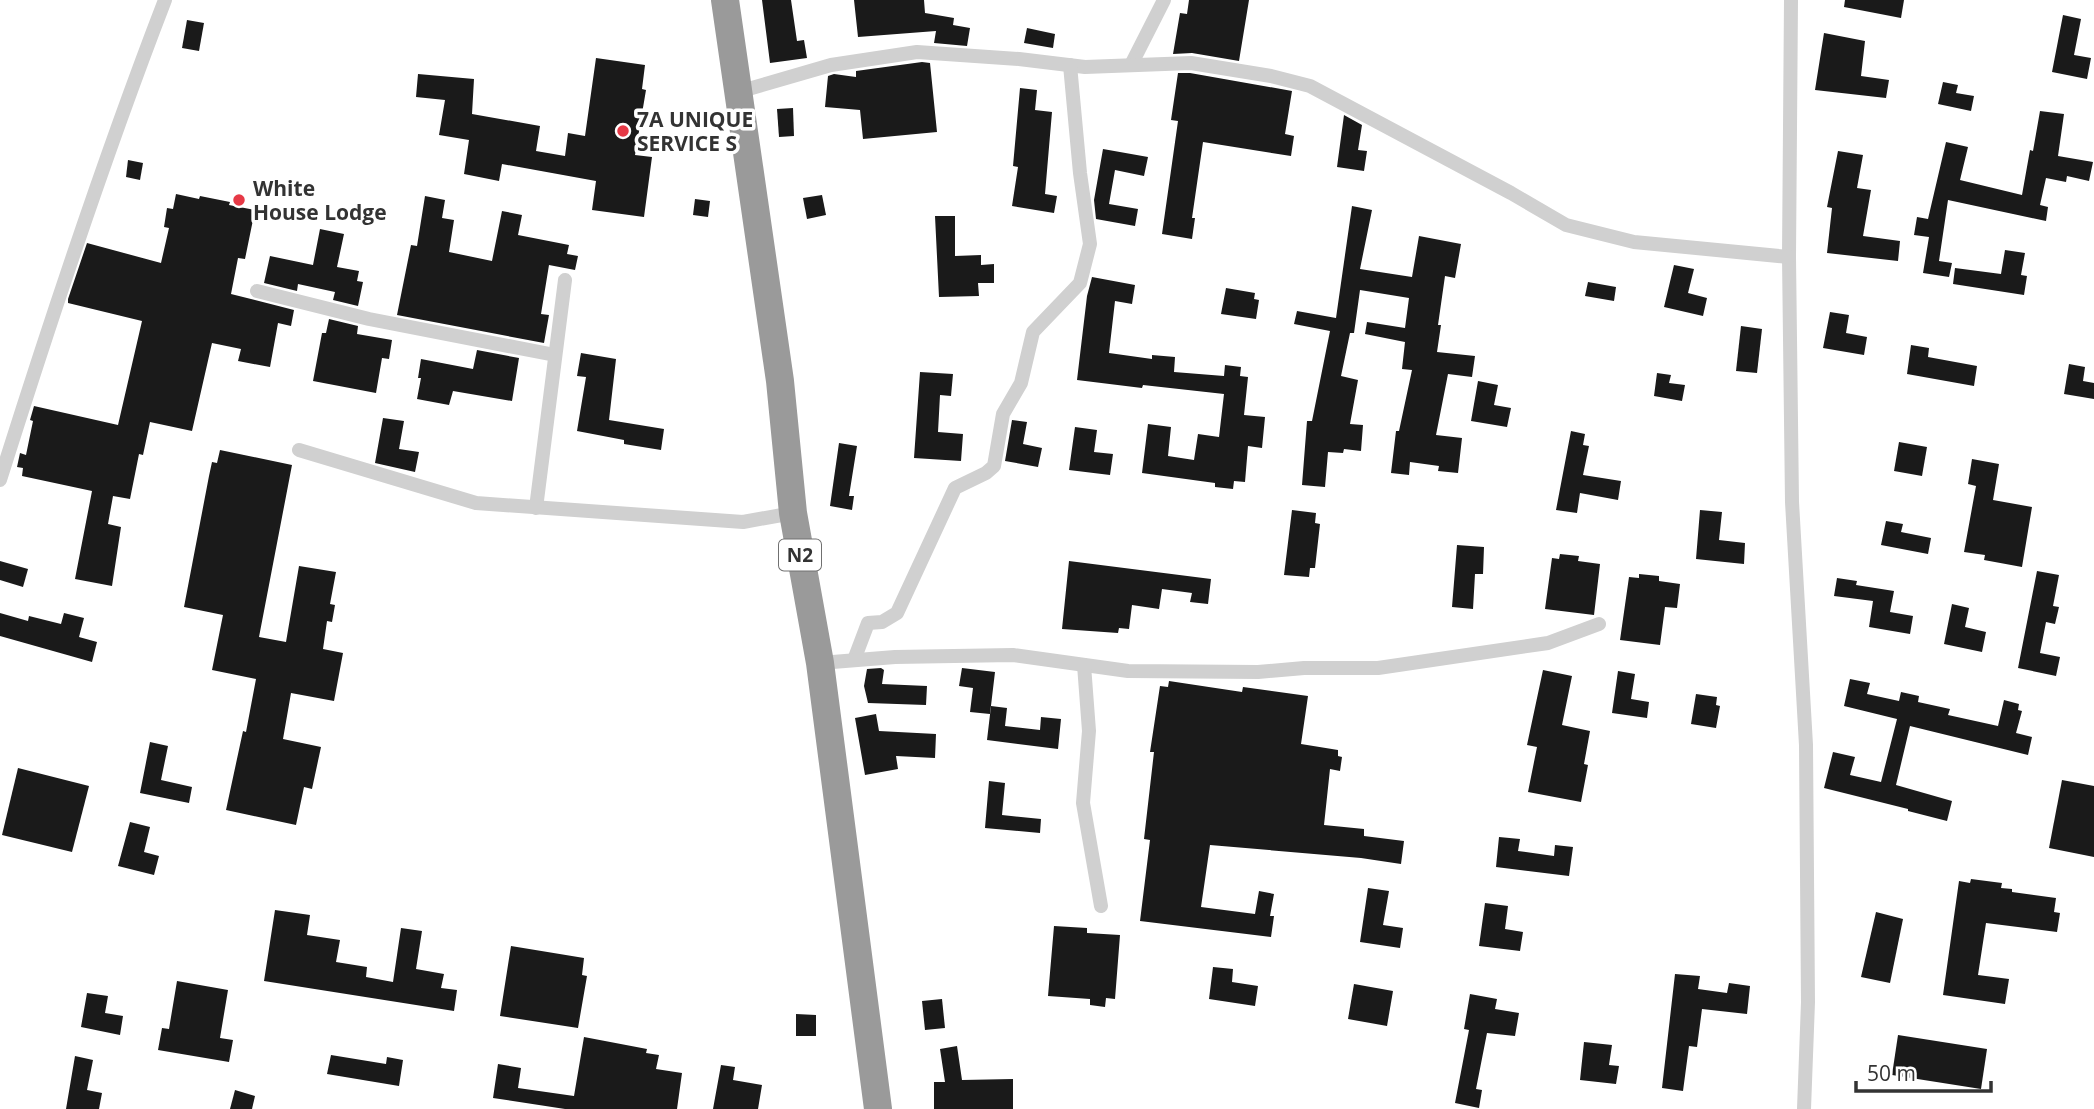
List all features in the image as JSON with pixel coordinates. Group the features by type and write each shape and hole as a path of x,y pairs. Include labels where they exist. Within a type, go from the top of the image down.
{"highway":[{"name":"N2","path":"725,0 780,381 793,513 820,663 878,1109"}],"street":[{"path":"0,480 54,309 119,119 165,0"},
{"path":"1131,65 1164,0"},
{"path":"1791,0 1789,257 1792,502 1805,745 1808,1002 1804,1109"},
{"path":"738,92 831,65 917,52 1070,65 1191,63 1272,76 1310,86 1566,225 1634,242 1789,257"},
{"path":"854,660 868,623 882,622 897,613 956,488 986,474 994,466 1003,414 1021,383 1033,332 1080,283 1090,244 1070,65"},
{"path":"537,508 565,280"},
{"path":"257,291 369,319 555,355"},
{"path":"299,450 476,503 743,522 793,513"},
{"path":"820,663 895,657 1013,655 1128,671 1258,672 1304,668 1378,668 1548,643 1600,624"},
{"path":"1084,665 1089,731 1083,803 1101,906"}],"building":[{"path":"762,0 791,0 797,41 804,40 807,58 770,63"},
{"path":"854,0 924,0 925,13 954,18 953,25 970,28 967,46 934,43 936,31 858,37"},
{"path":"1189,0 1249,0 1239,61 1192,53 1173,54 1180,13 1187,14"},
{"path":"1845,0 1904,0 1901,18 1844,7"},
{"path":"2063,15 2081,19 2074,55 2091,58 2087,79 2052,72"},
{"path":"187,20 204,23 199,51 182,48"},
{"path":"1027,28 1055,34 1053,48 1024,43"},
{"path":"1824,33 1865,41 1861,76 1889,80 1886,98 1815,90"},
{"path":"596,58 645,65 642,89 646,90 635,155 652,157 644,217 592,210 596,181 502,164 499,181 464,174 469,140 439,135 445,100 416,97 418,74 474,79 472,114 540,126 536,151 565,156 568,133 585,136"},
{"path":"930,63 937,132 863,139 860,110 825,107 828,76 834,74 856,77 856,71"},
{"path":"1178,73 1292,91 1285,134 1294,136 1291,156 1203,142 1192,218 1195,218 1192,239 1162,234 1178,121 1171,120"},
{"path":"1943,82 1958,85 1956,93 1974,96 1971,111 1938,104"},
{"path":"1020,88 1037,90 1035,110 1052,112 1045,194 1057,196 1054,213 1012,206 1018,167 1013,166"},
{"path":"793,108 794,136 779,137 777,109"},
{"path":"2040,111 2064,114 2058,156 2093,162 2089,181 2067,176 2066,182 2046,178 2040,205 2048,207 2046,221 1948,200 1939,261 1952,263 1949,277 1923,273 1929,237 1914,235 1917,217 1928,219 1946,142 1968,147 1960,180 2022,195"},
{"path":"1344,115 1362,125 1358,150 1367,151 1364,171 1337,167"},
{"path":"1103,149 1148,157 1144,176 1115,170 1109,204 1138,209 1135,226 1096,219 1094,200"},
{"path":"1838,151 1863,155 1857,188 1871,190 1863,236 1900,241 1898,261 1827,253 1832,208 1827,207"},
{"path":"128,160 143,163 140,180 126,177"},
{"path":"176,194 230,202 229,205 255,210 245,259 238,258 231,294 294,310 291,326 278,323 270,367 238,361 241,349 212,343 192,431 150,422 143,455 139,454 130,499 113,496 108,524 121,527 112,586 75,579 92,491 22,476 23,468 17,467 20,453 26,455 34,406 118,425 142,321 68,303 68,299 87,243 161,263 169,228 164,227 167,208 173,209"},
{"path":"822,195 826,215 807,219 803,198"},
{"path":"425,196 445,200 442,218 454,220 449,252 492,261 502,211 522,215 518,235 569,245 567,254 578,256 575,270 549,265 541,314 549,315 544,343 397,315 411,245 417,246"},
{"path":"695,199 710,201 708,217 693,215"},
{"path":"1352,206 1372,210 1360,269 1412,277 1419,236 1461,244 1455,278 1445,276 1437,352 1475,356 1472,377 1448,374 1436,435 1462,438 1458,473 1438,471 1439,466 1410,462 1409,475 1391,473 1396,431 1399,431 1412,370 1402,369 1405,342 1365,334 1367,322 1405,328 1409,298 1360,290 1354,333 1350,333 1341,376 1358,380 1350,424 1363,425 1361,451 1344,449 1343,453 1328,452 1325,487 1302,485 1307,421 1312,421 1330,331 1294,324 1297,311 1336,318"},
{"path":"935,216 955,216 955,256 981,255 981,265 994,264 994,283 978,283 979,296 939,297"},
{"path":"320,229 344,234 337,267 359,271 357,281 363,282 358,306 333,300 335,292 298,284 297,291 264,283 270,256 313,265"},
{"path":"2005,250 2025,253 2021,275 2027,276 2024,295 1953,284 1955,268 2001,274"},
{"path":"1674,265 1694,269 1688,293 1707,298 1703,316 1664,307"},
{"path":"1092,277 1135,285 1132,304 1115,301 1109,353 1152,359 1152,355 1175,357 1174,372 1224,376 1225,365 1241,367 1240,376 1248,377 1244,415 1265,417 1262,448 1248,446 1245,482 1234,481 1233,489 1215,487 1215,483 1142,473 1148,424 1171,427 1168,456 1194,460 1198,434 1219,437 1224,394 1077,380 1087,296"},
{"path":"1588,282 1616,287 1614,301 1585,296"},
{"path":"1226,288 1255,293 1254,299 1259,300 1256,319 1221,314"},
{"path":"1830,312 1849,315 1846,333 1867,337 1864,355 1823,348"},
{"path":"329,319 358,326 357,334 392,340 389,359 382,358 376,393 313,381 322,333 326,333"},
{"path":"1741,326 1762,329 1757,373 1736,371"},
{"path":"1911,345 1929,348 1928,357 1977,366 1974,386 1907,374"},
{"path":"477,350 519,358 512,401 453,391 449,405 417,399 421,359 473,369"},
{"path":"581,353 616,359 609,420 664,429 661,450 624,444 624,440 577,431 586,377 577,376"},
{"path":"2069,364 2085,367 2083,381 2094,383 2094,399 2064,394"},
{"path":"920,372 953,374 951,396 940,395 938,432 963,434 961,461 914,458"},
{"path":"1657,373 1671,375 1669,383 1685,385 1682,401 1654,396"},
{"path":"1478,381 1498,385 1494,405 1511,408 1507,427 1471,421"},
{"path":"383,418 404,421 399,449 419,452 415,472 375,463"},
{"path":"1012,420 1027,422 1023,444 1042,448 1038,467 1005,461"},
{"path":"1075,427 1097,430 1094,452 1113,454 1110,475 1069,470"},
{"path":"1571,431 1585,434 1583,445 1589,446 1583,475 1621,481 1618,500 1580,493 1577,513 1556,510"},
{"path":"1899,442 1927,447 1922,476 1894,471"},
{"path":"839,443 857,446 849,496 854,496 852,510 830,506"},
{"path":"220,450 292,465 259,637 286,642 299,566 336,572 330,604 335,605 332,622 327,621 323,649 343,653 334,701 291,693 283,739 321,747 312,789 304,787 296,825 226,810 256,679 212,670 223,615 184,607 212,462 217,463"},
{"path":"1972,459 1999,464 1993,500 2032,507 2022,567 1984,560 1985,555 1964,552 1976,486 1968,484"},
{"path":"1292,510 1316,513 1315,523 1320,524 1315,568 1310,568 1309,577 1284,575"},
{"path":"1700,510 1722,512 1719,540 1745,543 1744,564 1696,559"},
{"path":"1886,521 1903,524 1901,532 1931,538 1928,554 1881,545"},
{"path":"1457,545 1484,547 1483,574 1475,574 1473,609 1452,607"},
{"path":"1560,554 1579,556 1578,561 1600,564 1594,615 1545,609 1552,558 1559,559"},
{"path":"0,561 28,569 23,587 0,580"},
{"path":"1069,561 1211,579 1208,604 1190,602 1192,593 1162,589 1159,609 1132,605 1129,629 1119,628 1118,633 1062,629"},
{"path":"2037,571 2059,575 2053,606 2059,607 2055,624 2046,622 2040,653 2060,657 2056,676 2018,668"},
{"path":"1639,574 1659,576 1659,581 1680,584 1677,608 1665,607 1660,645 1620,640 1629,577 1639,578"},
{"path":"1837,578 1857,581 1856,585 1894,591 1890,612 1913,616 1910,634 1869,627 1873,601 1834,596"},
{"path":"1952,604 1969,608 1965,627 1986,632 1982,652 1944,644"},
{"path":"0,613 28,621 29,616 61,624 64,613 84,618 79,637 97,642 92,662 0,636"},
{"path":"962,668 995,672 990,714 970,712 973,688 959,686"},
{"path":"867,669 884,670 882,684 927,686 926,705 868,703 864,686"},
{"path":"1543,670 1572,676 1562,725 1590,731 1584,764 1588,765 1581,802 1528,792 1537,747 1527,745"},
{"path":"1618,671 1635,674 1631,699 1649,702 1647,718 1612,713"},
{"path":"1850,679 1870,683 1867,694 1899,701 1901,692 1919,696 1918,702 1950,709 1948,715 1998,726 2004,700 2019,704 2018,710 2022,711 2016,733 2032,737 2028,755 1910,726 1896,785 1952,801 1947,821 1824,788 1833,752 1855,757 1850,775 1881,782 1897,719 1844,706"},
{"path":"1169,681 1242,692 1243,687 1308,696 1301,744 1338,750 1338,756 1342,757 1340,771 1330,769 1324,825 1364,829 1364,836 1404,841 1401,864 1210,845 1201,907 1255,914 1259,891 1274,894 1270,916 1274,916 1271,937 1140,921 1150,840 1144,839 1154,752 1150,752 1160,686 1168,687"},
{"path":"1696,694 1717,697 1716,705 1720,706 1716,728 1691,724"},
{"path":"991,706 1007,708 1005,726 1040,730 1041,717 1061,719 1058,749 987,740"},
{"path":"876,714 879,731 936,734 935,758 896,756 898,769 865,775 855,718"},
{"path":"150,742 168,746 161,780 192,787 189,803 140,793"},
{"path":"18,768 89,786 72,852 2,835"},
{"path":"2062,780 2094,786 2094,857 2049,848"},
{"path":"989,781 1005,783 1002,815 1041,819 1040,833 985,828"},
{"path":"130,822 150,827 144,852 159,856 154,875 118,866"},
{"path":"1499,837 1520,839 1518,851 1554,856 1555,845 1573,847 1569,876 1496,867"},
{"path":"1971,879 2002,883 2001,888 2012,889 2012,892 2056,898 2054,912 2060,913 2057,932 1986,923 1978,975 2009,979 2005,1004 1943,995 1959,881 1970,883"},
{"path":"1368,888 1389,891 1383,925 1403,928 1400,948 1360,942"},
{"path":"1485,903 1508,906 1505,929 1523,932 1520,951 1479,946"},
{"path":"275,910 310,915 307,935 340,940 336,962 367,967 366,977 393,982 401,928 422,931 416,969 444,974 441,988 457,990 454,1011 264,981"},
{"path":"1876,912 1903,919 1890,983 1861,977"},
{"path":"1054,926 1087,928 1087,933 1120,935 1115,999 1106,998 1105,1007 1090,1005 1090,999 1048,996"},
{"path":"511,946 584,958 582,975 587,976 578,1028 500,1016"},
{"path":"1213,967 1233,969 1232,982 1258,986 1255,1006 1209,999"},
{"path":"1675,974 1700,976 1698,989 1727,993 1729,983 1750,986 1747,1014 1702,1009 1697,1047 1689,1046 1683,1091 1662,1088"},
{"path":"177,981 228,990 220,1038 233,1040 229,1062 158,1050 162,1028 169,1029"},
{"path":"1354,984 1393,991 1387,1026 1348,1019"},
{"path":"87,993 108,996 105,1013 123,1016 120,1035 81,1027"},
{"path":"1470,994 1497,999 1495,1009 1519,1013 1515,1036 1487,1033 1476,1089 1482,1090 1479,1108 1455,1103 1469,1030 1464,1029"},
{"path":"942,999 945,1028 925,1030 922,1001"},
{"path":"796,1014 816,1015 816,1036 796,1036"},
{"path":"1898,1035 1987,1049 1981,1089 1892,1075"},
{"path":"584,1037 647,1049 646,1053 659,1055 656,1069 682,1073 677,1109 565,1109 493,1098 498,1064 521,1068 518,1088 574,1096"},
{"path":"1584,1042 1612,1045 1609,1065 1619,1066 1616,1084 1580,1080"},
{"path":"957,1046 962,1080 1013,1079 1013,1109 934,1109 934,1082 945,1082 940,1049"},
{"path":"331,1055 386,1064 387,1057 403,1060 399,1086 327,1074"},
{"path":"75,1056 93,1060 87,1090 102,1093 99,1109 66,1109"},
{"path":"721,1065 735,1067 733,1080 762,1085 758,1109 713,1109"},
{"path":"235,1090 255,1096 252,1109 230,1109"}],"place":[{"name":"7A UNIQUE SERVICE S","path":"623,131"},
{"name":"White House Lodge","path":"239,200"}]}
